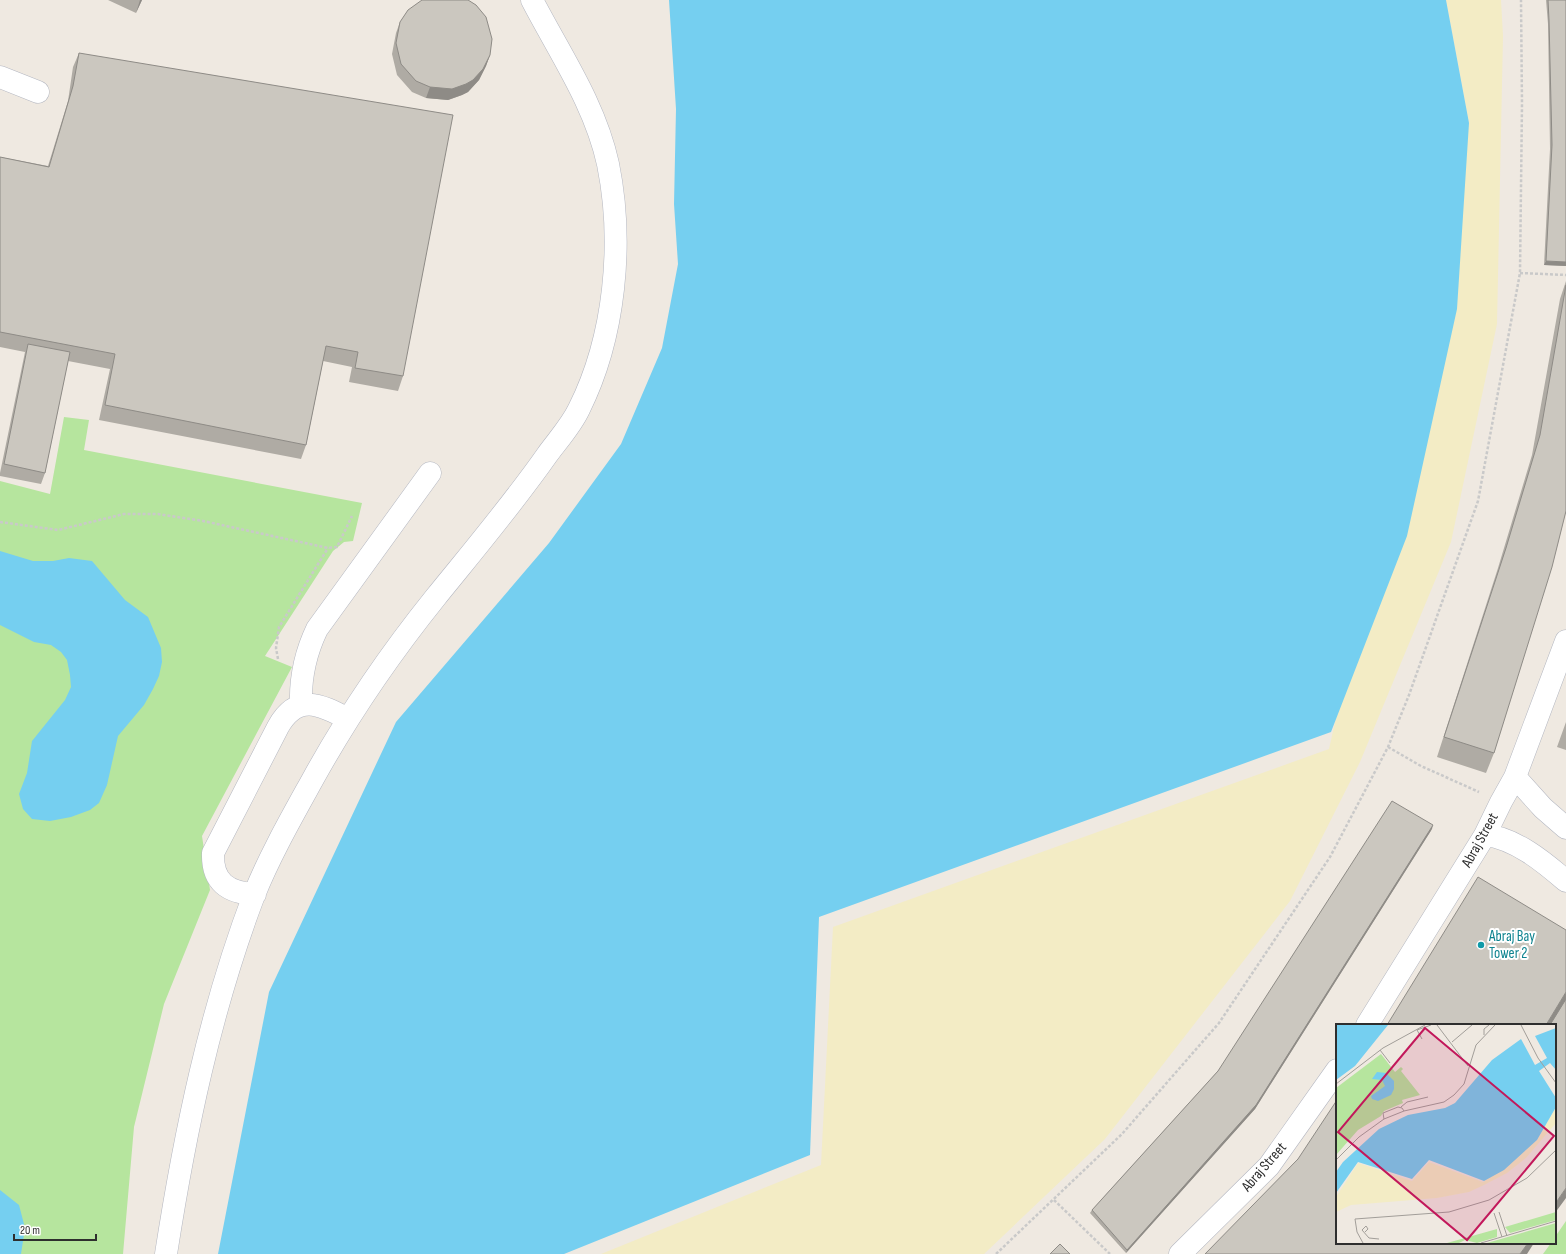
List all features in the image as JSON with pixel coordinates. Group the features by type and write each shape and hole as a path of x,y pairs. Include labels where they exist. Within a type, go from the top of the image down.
{"street":[{"path":"166,1254 179,1170 199,1077 224,984 255,894 284,834 348,719 424,612 531,479 578,411 601,352 612,301 616,226 608,163 588,103 559,46 536,8 518,0"},
{"path":"0,77 38,92"},
{"path":"301,705 300,686 302,667 308,647 317,629 430,473"},
{"name":"Abraj Street","path":"1368,1024 1485,835 1501,802 1516,777 1566,641"},
{"path":"255,894 241,893 226,887 215,872 213,854 283,718 291,710 301,705 318,704 348,719"},
{"path":"1516,777 1543,808 1566,828"},
{"path":"1485,835 1494,836 1514,844 1550,868 1566,881"},
{"path":"1566,868 1566,875"},
{"name":"Abraj Street","path":"1180,1254 1270,1166 1336,1071"}],"path":[{"path":"996,1254 1122,1134 1219,1023 1330,857 1388,747 1410,695 1478,501 1520,272 1522,104 1521,0"},
{"path":"1520,272 1566,275"},
{"path":"0,522 58,530 124,514 158,514 203,521 328,548 337,547 352,516"},
{"path":"1388,747 1421,766 1480,792"},
{"path":"1054,1200 1110,1254"}],"green space":[{"path":"64,417 89,420 84,450 362,503 353,541 344,542 333,551 265,656 292,667 202,836 210,890 164,1004 134,1127 123,1254 0,1254 0,481 50,494"},
{"path":"1566,1221 1566,1254 1543,1254 1550,1244 1556,1244 1556,1236"}],"sand":[{"path":"1446,0 1501,0 1503,36 1497,324 1451,542 1360,762 1290,901 1105,1139 984,1254 601,1254 821,1165 833,927 1329,749 1469,123"}],"water":[{"path":"669,0 1446,0 1469,123 1457,309 1407,536 1331,732 819,917 810,1155 564,1254 218,1254 269,992 396,722 549,543 621,444 662,348 678,264 674,204 676,109"},
{"path":"0,551 33,561 53,561 69,558 92,561 125,600 148,617 161,648 162,662 159,676 144,705 118,736 107,785 99,803 90,810 71,817 50,821 32,819 23,809 19,794 27,773 32,741 65,700 71,687 70,675 67,660 61,652 51,645 34,642 0,625"},
{"path":"0,1190 19,1205 25,1228 21,1254 0,1254"}],"building":[{"path":"422,0 468,0 476,5 486,17 492,39 490,55 483,69 473,80 452,89 430,87 416,81 401,64 396,43 400,22 408,10"},
{"path":"1548,0 1566,0 1566,262 1546,261 1552,145"},
{"path":"79,53 453,115 403,376 355,368 358,352 326,346 306,445 105,405 115,354 0,332 0,157 49,167 73,86"},
{"path":"1566,285 1566,511 1552,567 1494,753 1444,737 1506,548 1540,435"},
{"path":"28,344 70,352 45,473 4,464"},
{"path":"1392,801 1433,825 1256,1105 1127,1250 1092,1210 1218,1071"},
{"name":"Abraj Bay Tower 2","path":"1478,877 1566,930 1566,992 1547,1024 1388,1024"},
{"path":"1566,999 1566,1188 1556,1203 1556,1024 1551,1024"},
{"path":"1336,1102 1336,1244 1527,1244 1520,1254 1205,1254 1298,1159"},
{"path":"1060,1244 1070,1254 1050,1254"}],"place":[{"name":"Abraj Bay Tower 2","path":"1481,945"}]}
